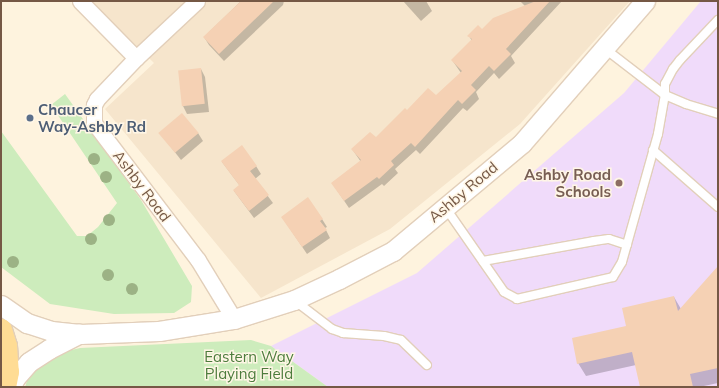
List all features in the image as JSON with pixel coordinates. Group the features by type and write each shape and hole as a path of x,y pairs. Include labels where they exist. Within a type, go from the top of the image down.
{"main road":[{"path":"1,330 6,346 8,372 6,387"}],"street":[{"path":"80,1 136,58"},
{"name":"Ashby Road","path":"197,1 136,58 97,99 94,105 94,123 198,260 234,319"},
{"name":"Ashby Road","path":"1,305 27,323 51,331 80,334 158,331 234,319 294,300 339,279 393,251 522,143 645,1"},
{"name":"Ashby Road","path":"11,387 15,378 29,362 49,349 80,334"}],"lane":[{"path":"445,207 504,292 517,299 612,277 622,262 627,245 653,150 665,95 665,84 673,69 718,20"},
{"path":"604,48 665,95 686,104 718,114"},
{"path":"653,150 718,207"},
{"path":"483,261 609,239 627,245"},
{"path":"294,300 332,328 343,333 384,336 401,340 427,365"}],"shaded area":[{"path":"91,1 630,1 520,124 390,229 261,298 105,109 154,63"},
{"name":"Ashby Road Schools","path":"701,1 718,1 718,387 328,387 271,346 417,273 624,93"}],"green space":[{"path":"65,94 141,200 192,286 191,302 174,313 114,314 50,304 1,267 1,131 77,236 87,236 98,227 117,203 51,105"},
{"name":"Eastern Way Playing Field","path":"251,340 271,346 328,387 25,387 28,378 50,355 80,348"}],"building":[{"path":"241,1 274,1 219,54 203,37"},
{"path":"536,1 550,1 506,49 511,54 494,71 489,66 471,85 476,90 462,104 458,100 415,147 411,143 391,161 394,165 379,179 377,177 344,201 331,183 361,160 351,149 370,132 376,137 405,108 407,110 428,88 436,95 462,71 451,60 472,39 467,36 478,25 482,29 493,18"},
{"path":"201,68 205,104 182,106 178,70"},
{"path":"182,113 199,133 175,153 158,133"},
{"path":"242,145 257,166 250,171 269,195 249,211 233,190 239,185 221,161"},
{"path":"308,197 323,219 320,221 327,230 302,247 281,217"},
{"path":"718,266 718,368 690,374 693,387 640,387 632,352 577,364 572,338 626,326 622,308 674,296 678,311"}],"place":[{"name":"Chaucer Way-Ashby Rd","path":"30,118"},
{"name":"Ashby Road Schools","path":"619,183"}]}
